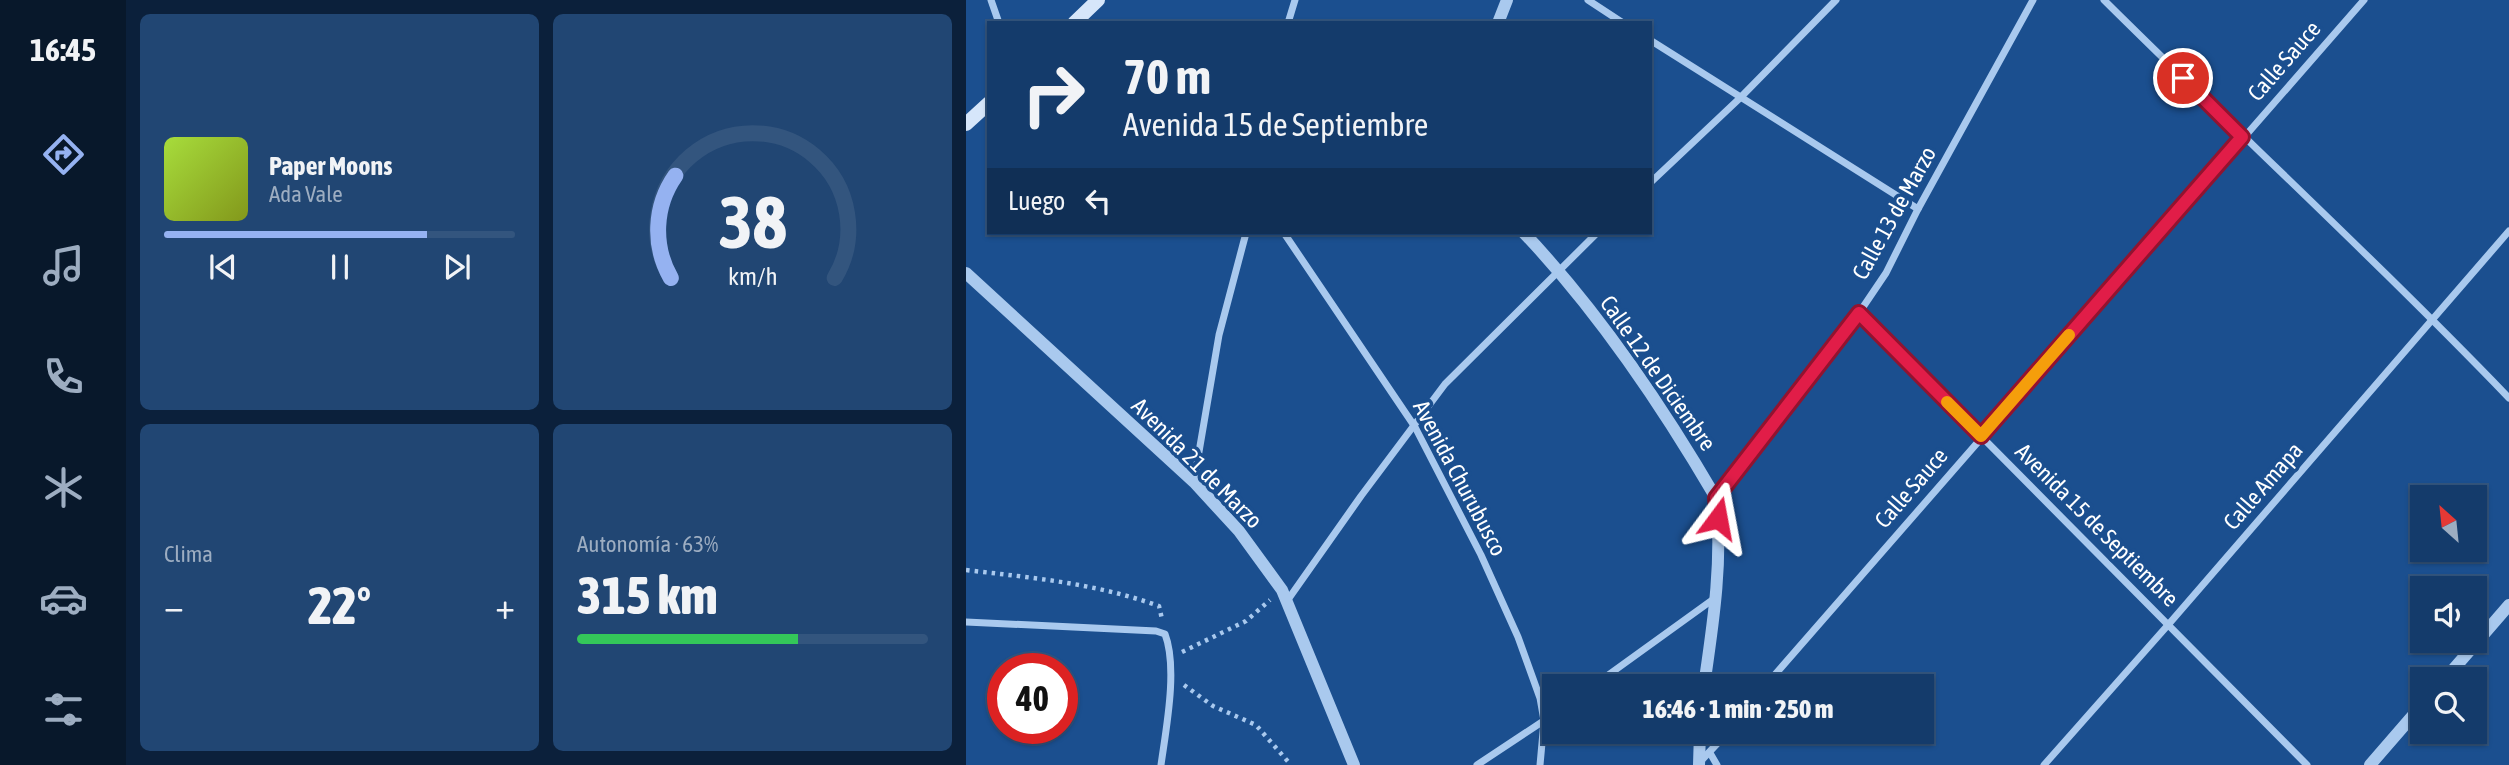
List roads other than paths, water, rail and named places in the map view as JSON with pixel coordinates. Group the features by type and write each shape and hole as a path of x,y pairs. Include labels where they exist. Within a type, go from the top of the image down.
{"main road":[{"path":"1076,21 1098,0"},
{"path":"966,124 987,105"}],"street":[{"path":"991,0 998,21"},
{"path":"1289,21 1295,0"},
{"path":"1500,21 1507,0"},
{"path":"1588,0 1620,21"},
{"path":"1652,181 1741,98 1836,0"},
{"name":"Calle 13 de Marzo","path":"1716,498 1859,313 1886,273 1918,209 2033,0"},
{"path":"2104,0 2242,137 2433,319 2509,398"},
{"name":"Calle Sauce","path":"1775,674 2364,0"},
{"path":"1652,41 1918,209"},
{"name":"Calle Amapa","path":"2044,765 2509,231"},
{"path":"1194,482 1219,335 1245,235"},
{"name":"Avenida Churubusco","path":"1285,235 1415,427 1518,637 1542,710"},
{"name":"Calle 12 de Diciembre","path":"1526,235 1558,269 1651,392 1716,498 1716,597 1706,674"},
{"path":"1284,595 1415,427 1445,384 1595,235"},
{"name":"Avenida 21 de Marzo","path":"966,273 1194,482 1239,531 1284,595 1353,765"},
{"name":"Avenida 15 de Septiembre","path":"1859,313 2307,765"},
{"path":"1610,674 1716,597"},
{"path":"2455,667 2509,605"},
{"path":"966,622 1156,631 1165,634 1169,646 1169,711 1161,765"},
{"path":"2370,765 2410,719"},
{"path":"1477,765 1542,722"},
{"name":"Avenida Churubusco","path":"1540,765 1542,743"},
{"path":"1699,764 1700,744"},
{"path":"1699,764 1718,744"},
{"path":"1710,753 1717,765"}]}
